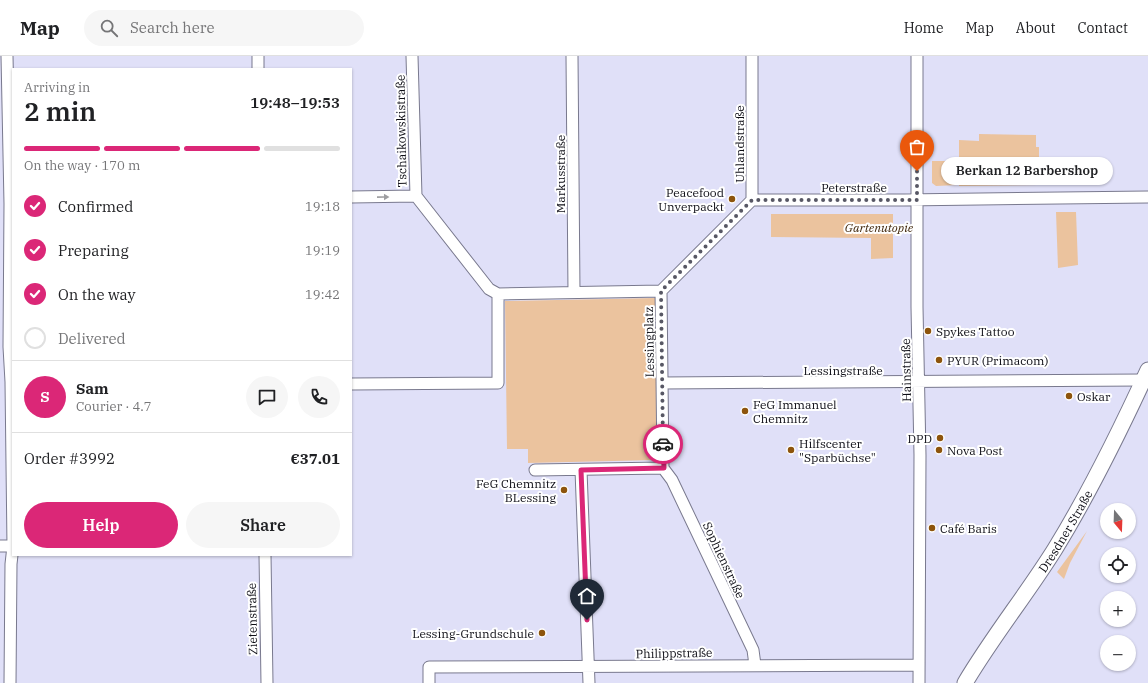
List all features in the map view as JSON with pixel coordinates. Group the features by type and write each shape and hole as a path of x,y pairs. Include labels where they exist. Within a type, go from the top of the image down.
{"main road":[{"name":"Dresdner Straße","path":"966,683 1038,575 1071,522 1100,469 1146,375"}],"street":[{"path":"7,56 12,204 9,347 12,382"},
{"path":"258,56 258,68"},
{"name":"Tschaikowskistraße","path":"412,56 416,196 489,289 498,294"},
{"name":"Markusstraße","path":"572,56 574,292"},
{"name":"Uhlandstraße","path":"752,56 752,200"},
{"name":"Hainstraße","path":"917,56 919,683"},
{"path":"352,197 416,196"},
{"name":"Peterstraße","path":"752,200 917,200 1148,197"},
{"path":"661,291 752,200"},
{"name":"Lessingplatz","path":"498,294 661,291 664,468"},
{"path":"352,384 498,382 498,294"},
{"name":"Lessingstraße","path":"662,383 919,382 1146,375"},
{"path":"535,470 664,468"},
{"name":"Sophienstraße","path":"664,468 672,480 753,650 755,665"},
{"path":"581,470 589,683"},
{"path":"0,546 12,546"},
{"path":"10,683 12,555"},
{"name":"Zietenstraße","path":"265,556 266,683"},
{"name":"Philippstraße","path":"429,683 429,668 919,665"}],"green space":[{"path":"979,134 1036,135 1036,147 1039,147 1039,185 959,186 959,140 979,141"},
{"path":"932,161 957,161 958,185 936,186 932,183"},
{"path":"1056,212 1076,212 1078,265 1058,268"},
{"name":"Gartenutopie","path":"771,214 893,214 893,258 871,259 871,238 771,237"},
{"path":"655,298 657,460 528,463 528,449 507,449 505,301"},
{"path":"1087,531 1070,563 1064,579 1057,572"}],"way so far":[{"path":"663,444 661,291 752,200 917,200 917,171"}],"place":[{"name":"Berkan 12 Barbershop","path":"917,171"},
{"name":"Peacefood Unverpackt","path":"732,199"},
{"name":"Spykes Tattoo","path":"928,331"},
{"name":"PYUR (Primacom)","path":"939,360"},
{"name":"Oskar","path":"1069,396"},
{"name":"FeG Immanuel Chemnitz","path":"745,411"},
{"name":"DPD","path":"940,438"},
{"name":"Hilfscenter \"Sparbüchse\"","path":"791,450"},
{"name":"Nova Post","path":"939,450"},
{"name":"FeG Chemnitz BLessing","path":"564,490"},
{"name":"Café Baris","path":"932,528"},
{"name":"Lessing-Grundschule","path":"542,633"}],"route":[{"path":"587,620 581,470 664,468 663,444"}]}
